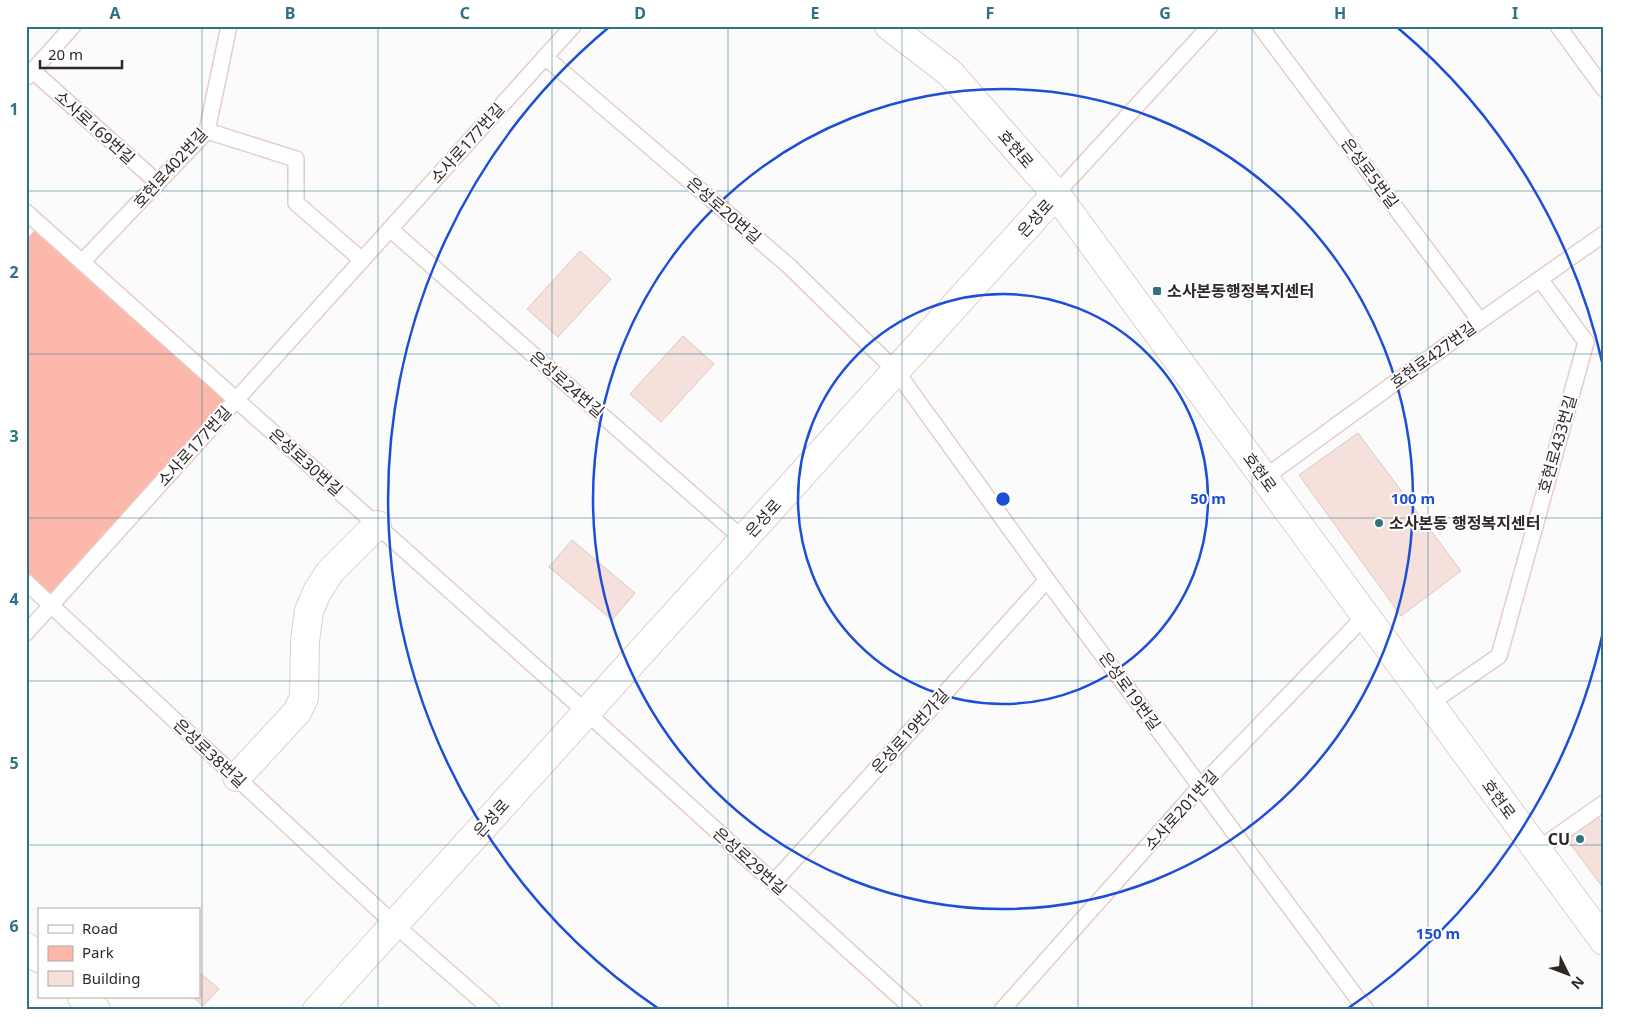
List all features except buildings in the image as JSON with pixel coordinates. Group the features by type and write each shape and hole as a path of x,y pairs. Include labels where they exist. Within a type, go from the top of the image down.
{"street":[{"name":"호현로","path":"889,26 950,73 1056,194 1604,942"},
{"name":"은성로","path":"317,1010 1056,194"},
{"path":"236,777 297,712 304,698 305,641 309,611 317,592 330,572 377,525"},
{"path":"26,947 38,957"},
{"path":"83,998 96,1010"}],"lane":[{"name":"소사로169번길","path":"73,26 30,75 158,183"},
{"name":"호현로402번길","path":"82,262 207,131 229,26"},
{"name":"소사로177번길","path":"26,633 572,26"},
{"name":"은성로","path":"1056,194 1210,26"},
{"name":"은성로5번길","path":"1260,26 1480,320"},
{"path":"1558,26 1604,89"},
{"name":"은성로20번길","path":"545,57 789,266 896,371"},
{"path":"207,131 296,159 296,203 362,260"},
{"name":"은성로30번길","path":"26,212 586,712"},
{"name":"은성로24번길","path":"390,229 743,539"},
{"name":"호현로427번길","path":"1264,478 1480,320 1604,234"},
{"name":"호현로433번길","path":"1430,704 1499,656 1586,342 1540,279"},
{"name":"은성로19번길","path":"896,371 1047,580 1366,1010"},
{"name":"은성로19번가길","path":"774,882 1047,580"},
{"name":"은성로38번길","path":"26,582 394,924 492,1010"},
{"name":"소사로201번길","path":"1002,1010 1200,787 1365,616"},
{"name":"은성로29번길","path":"586,712 914,1010"},
{"path":"1537,850 1604,803"}],"green space":[{"path":"40,224 236,400 51,605 26,582 26,240"}],"place":[{"name":"소사본동행정복지센터","path":"1157,291"},
{"name":"소사본동 행정복지센터","path":"1379,523"},
{"name":"CU","path":"1580,839"}]}
